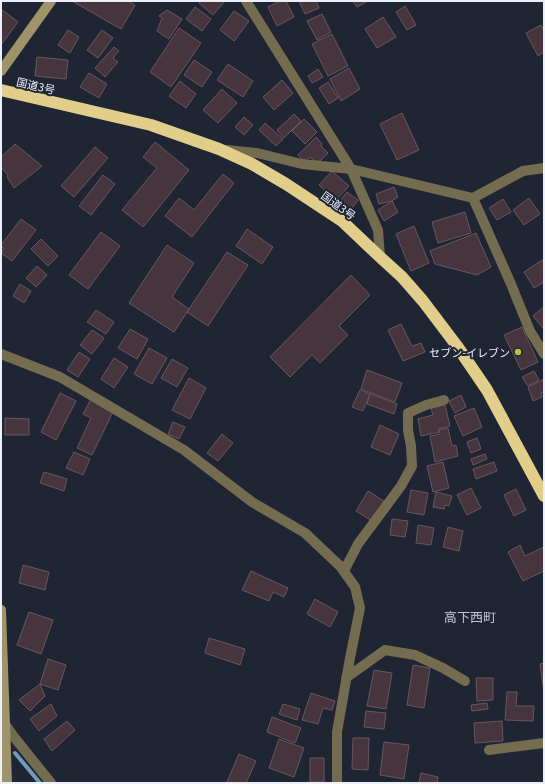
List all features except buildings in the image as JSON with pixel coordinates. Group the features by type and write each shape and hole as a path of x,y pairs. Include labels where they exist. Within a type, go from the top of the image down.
{"highway":[{"name":"国道3号","path":"1,90 152,126 219,149 252,164 286,184 342,221 402,277 423,301 487,390 544,496"}],"street":[{"path":"1,71 51,1"},
{"path":"246,1 350,169 378,230 380,257"},
{"path":"219,149 257,153 302,164 350,169 473,198 523,171 544,168"},
{"path":"473,198 530,331 542,348"},
{"path":"1,354 60,377 184,450 252,502 305,533 344,571 355,587 360,608 337,732 337,783"},
{"path":"344,571 358,544 401,486 412,466 411,446 408,430 408,413 426,405 444,400"},
{"path":"1,610 3,722 7,783"},
{"path":"346,678 385,650 415,655 443,668 465,681"},
{"path":"3,722 51,783"},
{"path":"489,750 544,743"}],"waterway":[{"path":"15,753 40,783"}],"place":[{"name":"セブン-イレブン","path":"518,352"}],"district":[{"name":"高下西町","path":"470,616"}]}
